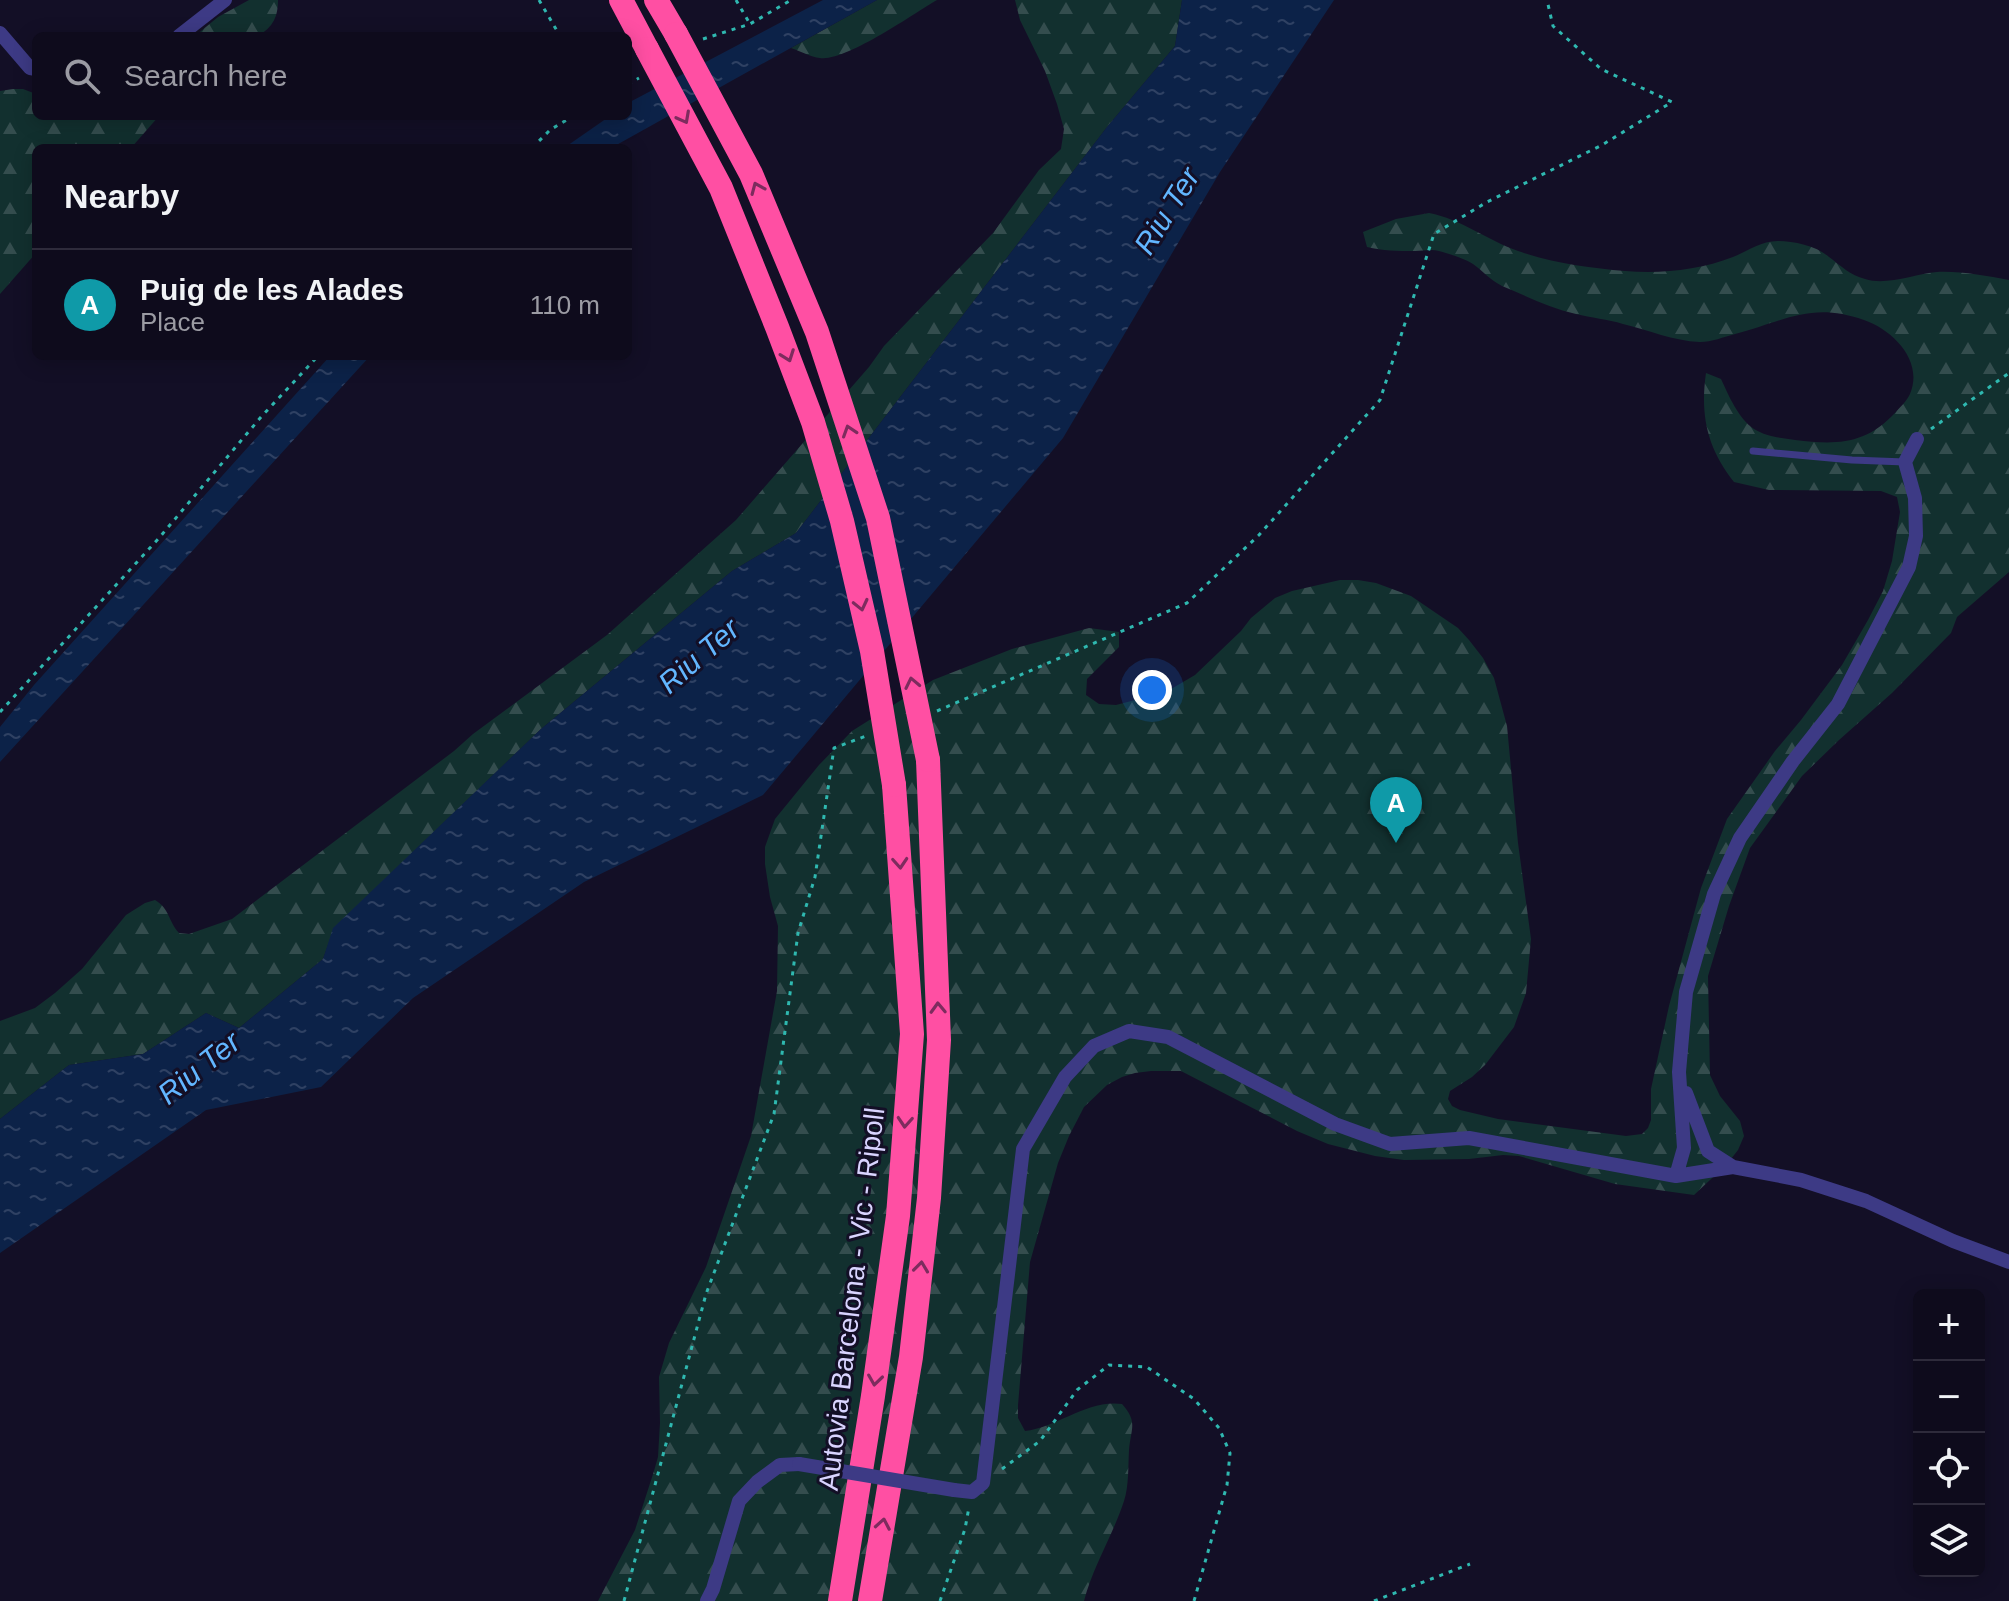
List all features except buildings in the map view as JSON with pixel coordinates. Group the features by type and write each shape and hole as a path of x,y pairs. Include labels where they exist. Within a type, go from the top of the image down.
{"highway":[{"name":"Autovia Barcelona - Vic - Ripoll","path":"621,0 721,188 813,422 842,521 869,637 894,785 912,1034 898,1216 840,1601"},
{"path":"656,0 751,174 817,332 878,518 928,760 939,1040 929,1198 911,1357 870,1601"}],"street":[{"path":"184,32 225,0"},
{"path":"0,33 32,68"},
{"path":"1676,1176 1684,1148 1679,1072 1686,992 1714,894 1740,838 1793,761 1838,704 1909,567 1916,536 1915,498 1905,462 1917,439"},
{"path":"707,1601 739,1501 757,1482 780,1465 799,1464 954,1490 978,1487 1023,1149 1065,1077 1094,1046 1129,1031 1168,1037 1335,1124 1390,1144 1469,1138 1676,1176 1733,1167 1801,1180 1866,1201 1953,1241 2009,1262"},
{"path":"1679,1072 1708,1151 1733,1167"}],"lane":[{"path":"1753,451 1905,462"}],"path":[{"path":"539,0 558,32"},
{"path":"736,0 750,24 791,0"},
{"path":"930,713 1187,603 1259,535 1380,400 1434,234 1487,202 1602,145 1672,102 1601,69 1553,26 1547,0"},
{"path":"536,144 566,120"},
{"path":"0,712 159,538 261,417 314,360"},
{"path":"1917,439 2009,373"},
{"path":"624,1601 706,1294 774,1114 798,933 815,877 834,748 875,733"},
{"path":"940,1601 978,1487 1040,1441 1077,1390 1109,1365 1147,1367 1194,1399 1219,1428 1230,1453 1227,1485 1194,1601"},
{"path":"1374,1601 1470,1564"}],"green space":[{"path":"249,0 278,0 274,21 264,32 200,32 218,17"},
{"path":"877,0 937,0 845,53 820,58 791,48"},
{"path":"1015,0 1182,0 1175,46 1107,127 796,533 732,571 541,729 334,928 323,959 239,1028 206,1013 143,1054 69,1065 0,1119 0,1021 35,1008 55,993 82,969 126,915 155,900 164,907 179,933 189,934 232,919 607,635 736,520 884,346 993,233 1039,170 1061,149 1064,129 1057,104 1020,20"},
{"path":"23,89 32,92 32,120 156,120 134,144 32,144 32,258 0,294 0,91"},
{"path":"1429,213 1452,220 1518,251 1558,262 1598,268 1652,272 1694,268 1778,241 1812,247 1850,273 1873,281 1946,272 2009,280 2009,572 1957,617 1951,633 1892,693 1802,776 1750,848 1708,976 1710,1075 1720,1096 1740,1121 1744,1136 1738,1150 1694,1195 1615,1184 1519,1156 1404,1160 1375,1156 1328,1144 1297,1131 1181,1071 1151,1071 1122,1077 1107,1085 1084,1107 1058,1163 1030,1262 1018,1405 1018,1418 1025,1431 1085,1409 1109,1404 1122,1404 1130,1416 1132,1426 1126,1495 1084,1601 598,1601 635,1530 658,1457 659,1377 669,1343 706,1267 751,1136 777,991 778,926 765,864 765,847 775,819 819,765 852,731 933,680 1012,649 1089,628 1119,632 1119,647 1087,679 1086,695 1099,704 1116,705 1166,692 1195,675 1251,618 1275,598 1292,591 1340,580 1358,580 1411,596 1458,628 1483,658 1494,678 1507,726 1531,939 1526,993 1514,1027 1485,1065 1450,1091 1448,1099 1452,1106 1460,1110 1498,1119 1626,1136 1642,1134 1648,1128 1651,1089 1669,1006 1701,888 1727,819 1842,665 1868,620 1883,591 1892,561 1900,512 1897,497 1881,491 1769,490 1734,482 1717,457 1708,430 1704,403 1706,373 1721,379 1739,413 1754,429 1779,438 1837,442 1861,437 1884,424 1909,397 1913,370 1895,339 1875,325 1845,315 1829,312 1798,315 1713,340 1690,341 1547,305 1502,286 1469,262 1439,251 1367,247 1363,232 1396,219"}],"water":[{"path":"823,0 877,0 618,144 570,144 604,120 632,120 632,101"},
{"name":"Riu Ter","path":"1182,0 1334,0 1220,172 1063,438 763,795 584,882 413,998 321,1087 206,1110 0,1253 0,1119 69,1065 143,1054 206,1013 239,1028 323,959 333,928 541,729 732,571 796,533 1107,127 1175,46"},
{"path":"326,360 366,360 0,762 0,727 34,685"}],"place":[{"name":"Puig de les Alades","path":"1396,843"}]}
